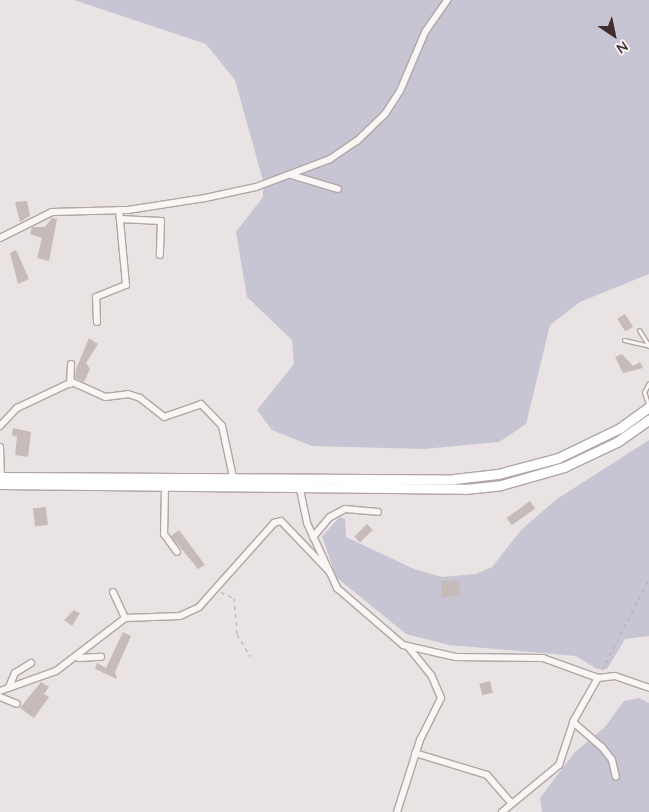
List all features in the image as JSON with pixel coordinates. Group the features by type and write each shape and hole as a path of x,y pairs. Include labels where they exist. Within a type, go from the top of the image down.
{"street":[{"path":"0,238 52,212 119,210 256,188 291,175 350,146 385,114 400,90 425,32 447,0"},
{"path":"291,175 338,189"},
{"path":"97,322 96,297 126,285 119,210"},
{"path":"120,219 162,221 160,255"},
{"path":"70,384 72,364"},
{"path":"0,426 18,408 70,384 105,398 128,394 164,418 205,405 222,426 233,477"},
{"path":"0,480 233,477 419,480 498,474 584,448 649,408"},
{"path":"0,480 165,488 300,489 501,485 593,455 649,420"},
{"path":"0,447 0,480"},
{"path":"298,479 313,537 337,588 354,607 409,648 431,675 441,698 415,753 397,812"},
{"path":"165,488 164,534 177,552"},
{"path":"313,537 330,517 345,509 378,512"},
{"path":"0,691 56,671 78,658 125,618 180,616 213,593 268,527 281,521 329,571"},
{"path":"113,592 125,618"},
{"path":"409,648 456,657 534,657 598,678 615,676 649,688"},
{"path":"78,658 101,657"},
{"path":"9,687 15,673 31,663"},
{"path":"502,812 510,801 559,765 573,722 598,678"},
{"path":"0,697 17,704"},
{"path":"573,722 602,747 616,777"},
{"path":"415,753 487,775 510,801"}],"lane":[{"path":"639,330 649,346"},
{"path":"624,340 649,346"},
{"path":"649,383 644,392 649,408"}],"path":[{"path":"598,678 649,579"},
{"path":"213,593 226,592 234,598 237,634 250,656"}],"shaded area":[{"path":"74,0 649,0 649,274 580,302 550,325 526,424 499,442 424,449 312,446 272,430 257,410 294,364 292,340 247,297 236,232 263,197 263,181 235,80 206,44"},
{"path":"649,440 649,636 625,639 607,669 597,669 576,656 449,645 406,634 336,577 322,536 340,517 345,519 346,537 414,569 442,577 476,574 492,567 522,529 557,499"},
{"path":"639,698 649,703 649,812 542,812 540,798 574,753 605,727 624,701"}],"building":[{"path":"27,201 30,216 20,222 15,202"},
{"path":"52,218 57,219 49,261 37,258 42,238 30,234 32,227 45,227"},
{"path":"16,250 29,279 18,284 10,253"},
{"path":"625,314 633,327 625,331 617,319"},
{"path":"89,338 98,344 86,363 90,369 84,382 75,378 76,369"},
{"path":"622,354 633,366 640,362 643,368 623,373 615,357"},
{"path":"13,428 31,432 28,457 15,455 17,437 12,435"},
{"path":"530,501 535,508 512,525 507,518"},
{"path":"46,507 48,525 35,526 33,508"},
{"path":"367,524 373,530 360,542 354,537"},
{"path":"179,530 205,565 198,569 171,536"},
{"path":"459,580 460,596 442,597 441,581"},
{"path":"74,610 80,613 72,626 64,620"},
{"path":"123,632 131,636 115,672 117,679 95,669 97,663 106,668"},
{"path":"490,681 493,693 482,695 479,684"},
{"path":"41,682 49,687 44,694 49,697 34,718 20,708"}]}
